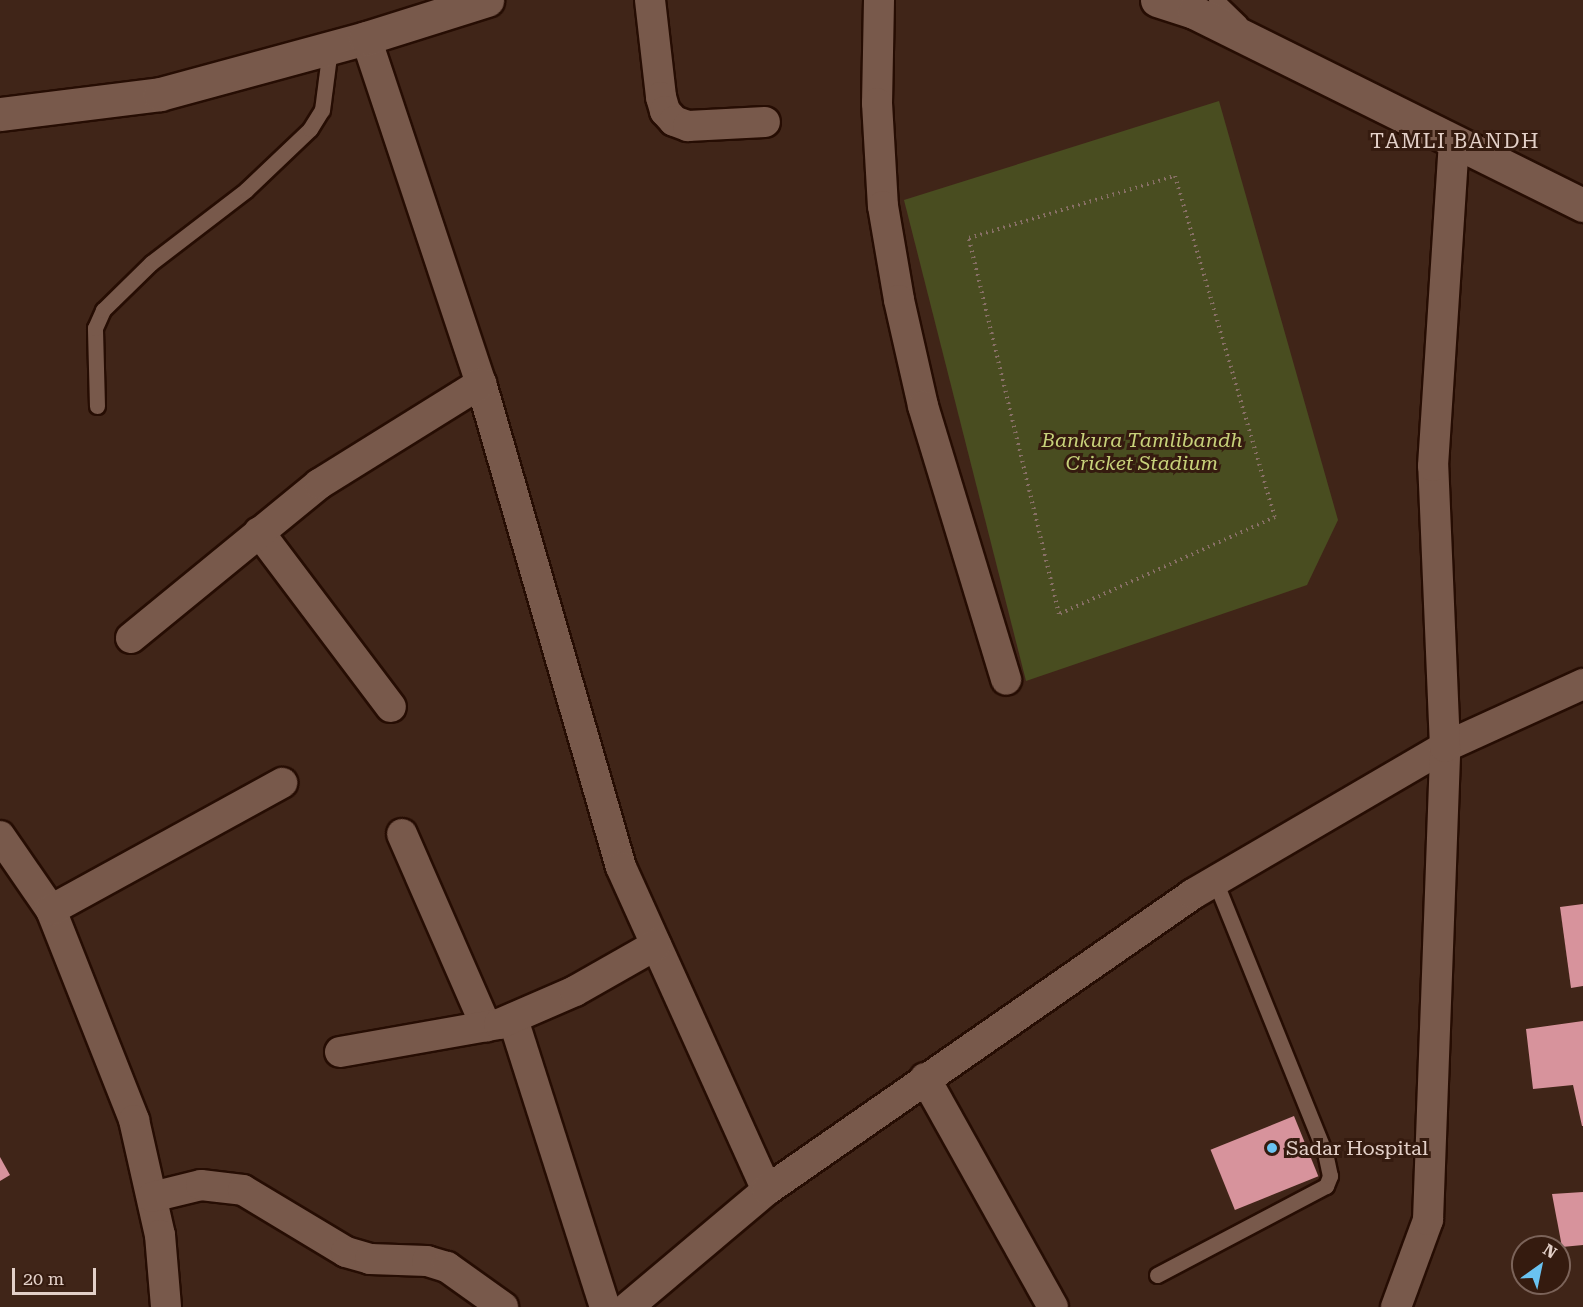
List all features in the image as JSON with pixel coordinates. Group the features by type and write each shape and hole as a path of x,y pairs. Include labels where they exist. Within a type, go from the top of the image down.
{"street":[{"path":"0,114 159,94 366,38 488,0"},
{"path":"650,0 661,97 665,111 674,121 688,126 765,122"},
{"path":"879,0 878,103 883,206 899,300 923,406 1006,680"},
{"path":"1157,0 1194,12 1583,206"},
{"path":"366,38 481,383 621,867 766,1190"},
{"path":"1396,1307 1428,1220 1445,747 1433,466 1454,143"},
{"path":"131,638 319,484 481,383"},
{"path":"259,532 391,707"},
{"path":"628,1307 766,1190 925,1078 1215,882 1445,747 1583,684"},
{"path":"51,910 282,783"},
{"path":"402,834 499,1023 605,1307"},
{"path":"0,836 51,910 134,1120 160,1235 166,1307"},
{"path":"340,1052 499,1023 575,992 656,945"},
{"path":"925,1078 1053,1307"},
{"path":"152,1197 201,1185 243,1190 346,1252 369,1260 427,1261 447,1267 503,1307"}],"lane":[{"path":"1216,0 1271,51"},
{"path":"98,406 95,339 103,310 151,263 246,190 310,129 322,110 330,48"},
{"path":"1157,1275 1326,1186 1330,1176 1325,1153 1215,882"}],"path":[{"path":"1175,176 1275,517 1059,614 969,238 1175,176"}],"green space":[{"name":"Bankura Tamlibandh Cricket Stadium","path":"1219,101 1338,520 1307,585 1026,681 904,200"}],"building":[{"path":"1583,904 1583,986 1571,988 1560,907"},
{"path":"1583,1021 1582,1126 1573,1085 1533,1089 1526,1029"},
{"path":"1294,1116 1318,1176 1235,1210 1211,1150"},
{"path":"0,1157 10,1175 0,1181"},
{"path":"1583,1192 1583,1245 1571,1246 1571,1235 1560,1235 1552,1194"}],"place":[{"name":"Sadar Hospital","path":"1272,1148"}],"district":[{"name":"TAMLI BANDH","path":"1455,141"}]}
